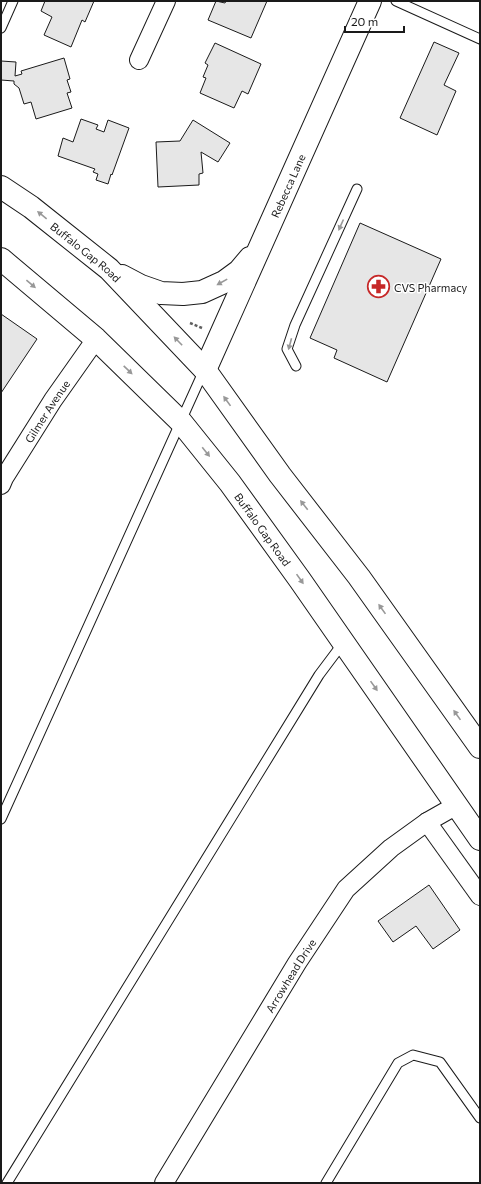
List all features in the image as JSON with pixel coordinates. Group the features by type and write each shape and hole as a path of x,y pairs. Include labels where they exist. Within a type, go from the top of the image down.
{"main road":[{"name":"Rebecca Lane","path":"205,370 370,1"},
{"name":"Buffalo Gap Road","path":"1,187 32,207 109,269 205,370 280,475 359,577 480,747"},
{"path":"109,269 141,286 161,293 183,294 202,292 224,282 239,271 260,247"},
{"name":"Buffalo Gap Road","path":"1,259 96,339 181,422 230,483 300,580 480,839"}],"street":[{"path":"139,60 166,1"},
{"name":"Gilmer Avenue","path":"1,485 53,400 96,339"},
{"name":"Arrowhead Drive","path":"164,1183 297,963 346,890 391,848 427,822 457,805"},
{"path":"427,822 480,896"}],"lane":[{"path":"1,28 13,1"},
{"path":"396,1 480,39"},
{"path":"296,366 287,349 295,325 357,189"},
{"path":"1,819 205,370"},
{"path":"6,1183 319,675 343,642"},
{"path":"326,1183 398,1063 413,1055 440,1062 480,1118"}],"path":[{"path":"191,322 206,330"}],"building":[{"path":"45,1 94,1 85,22 82,20 71,47 44,35 52,17 41,11"},
{"path":"216,1 225,3 226,1 267,1 251,38 208,20"},
{"path":"434,42 459,53 444,85 456,91 437,135 400,118"},
{"path":"215,43 261,64 248,94 242,91 234,108 200,93 206,78 203,77 208,65 205,63"},
{"path":"64,58 70,79 67,80 71,92 67,93 72,108 36,119 31,102 24,104 19,88 14,84 14,81 1,80 1,61 16,62 15,76 22,74 21,71"},
{"path":"81,119 98,125 96,129 104,132 108,120 129,128 108,184 96,180 98,174 93,172 95,169 58,156 63,138 73,142"},
{"path":"193,120 230,143 218,162 201,152 203,173 199,174 199,185 158,187 156,142 180,141"},
{"name":"CVS Pharmacy","path":"360,223 441,259 387,382 334,358 337,350 310,338"},
{"path":"1,314 37,339 1,393"},
{"path":"429,885 460,930 433,949 416,926 393,942 378,921"}],"place":[{"name":"CVS Pharmacy","path":"378,287"}]}
